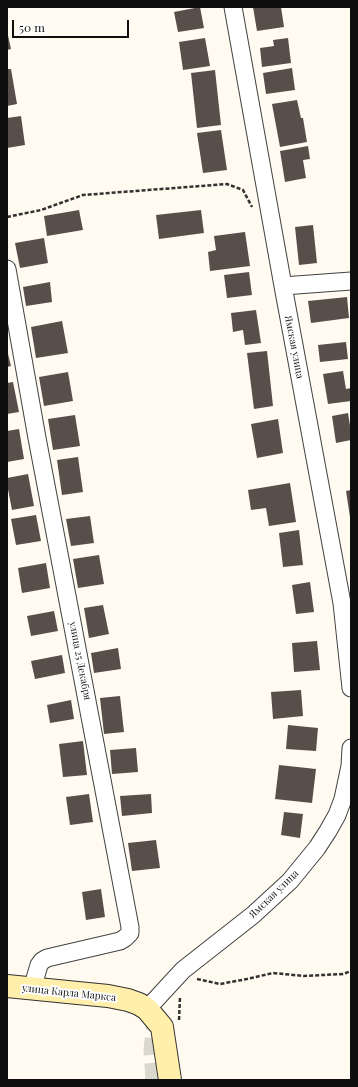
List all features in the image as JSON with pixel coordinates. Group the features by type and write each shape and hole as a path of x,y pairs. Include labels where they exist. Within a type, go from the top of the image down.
{"street":[{"name":"Ямская улица","path":"233,7 270,217 342,603 351,688"},
{"name":"улица 25 Декабря","path":"7,269 37,438 130,927 130,933 125,938 120,940 47,958 42,961 39,965 32,989"},
{"path":"283,286 351,280"},
{"name":"Ямская улица","path":"147,1009 179,975 285,886 317,848 337,815 343,799 350,766 351,748"},
{"name":"улица Карла Маркса","path":"7,986 108,996 128,1000 147,1009 162,1027"},
{"path":"162,1027 170,1080"},
{"path":"162,1027 172,1032 177,1080"}],"path":[{"path":"7,216 41,210 83,195 227,184 243,190 257,217 270,217"},
{"path":"179,975 220,984 272,972 304,976 343,974 351,971"}],"building":[{"path":"200,7 204,28 178,32 174,12"},
{"path":"253,7 281,7 284,27 257,31"},
{"path":"7,31 11,49 7,50"},
{"path":"205,38 210,66 183,70 179,42"},
{"path":"288,38 291,63 262,67 260,48 274,46 273,40"},
{"path":"292,68 295,90 266,94 263,73"},
{"path":"7,69 11,69 17,104 7,106"},
{"path":"215,70 221,125 197,128 191,73"},
{"path":"297,100 301,118 303,118 307,142 280,147 272,104"},
{"path":"21,116 25,145 7,148 7,118"},
{"path":"221,130 227,170 203,173 197,133"},
{"path":"308,146 310,159 303,160 306,178 285,182 280,151"},
{"path":"79,210 83,230 47,236 44,216"},
{"path":"201,210 204,233 159,239 156,215"},
{"path":"313,225 317,263 299,265 295,227"},
{"path":"245,232 250,266 210,271 208,252 216,250 214,236"},
{"path":"44,238 48,263 20,268 15,243"},
{"path":"249,272 252,295 227,298 224,275"},
{"path":"50,282 52,302 26,306 23,287"},
{"path":"347,297 349,318 311,323 308,301"},
{"path":"256,310 261,343 245,345 243,330 233,332 231,313"},
{"path":"62,321 68,353 36,358 31,327"},
{"path":"346,342 348,359 320,362 318,345"},
{"path":"7,350 11,366 7,367"},
{"path":"267,351 273,406 254,409 247,353"},
{"path":"343,371 346,389 351,388 351,401 328,404 323,374"},
{"path":"68,372 73,401 44,406 39,377"},
{"path":"13,382 19,412 7,414 7,383"},
{"path":"348,413 351,440 336,443 332,416"},
{"path":"75,415 80,446 53,450 48,419"},
{"path":"278,419 283,453 257,458 251,424"},
{"path":"19,429 24,459 7,462 7,431"},
{"path":"78,457 83,492 62,495 57,460"},
{"path":"28,474 34,506 12,510 7,478"},
{"path":"290,483 296,522 269,526 266,508 251,510 248,490"},
{"path":"351,490 351,516 350,517 346,491"},
{"path":"36,515 41,541 16,545 11,519"},
{"path":"90,516 94,543 71,546 66,519"},
{"path":"299,530 303,565 283,567 279,533"},
{"path":"99,555 104,584 78,588 73,559"},
{"path":"46,563 50,588 22,593 18,568"},
{"path":"310,582 314,612 296,614 292,585"},
{"path":"103,605 109,634 89,638 84,608"},
{"path":"54,611 58,631 31,636 27,616"},
{"path":"317,641 320,670 294,672 292,643"},
{"path":"118,648 121,669 94,673 91,653"},
{"path":"62,655 65,673 35,679 31,661"},
{"path":"301,690 303,716 273,719 271,692"},
{"path":"120,696 124,732 104,734 100,698"},
{"path":"71,700 74,719 50,723 47,705"},
{"path":"288,725 318,728 316,751 286,749"},
{"path":"83,741 87,775 63,777 59,744"},
{"path":"136,748 138,772 112,774 110,750"},
{"path":"279,765 316,769 312,803 275,799"},
{"path":"89,794 93,822 70,825 66,797"},
{"path":"151,794 152,813 122,816 120,796"},
{"path":"284,812 303,814 300,838 281,835"},
{"path":"156,840 160,868 132,871 128,843"},
{"path":"101,889 105,917 86,920 82,892"}],"tunnel":[{"path":"154,1080 152,1050 155,1019"}]}
